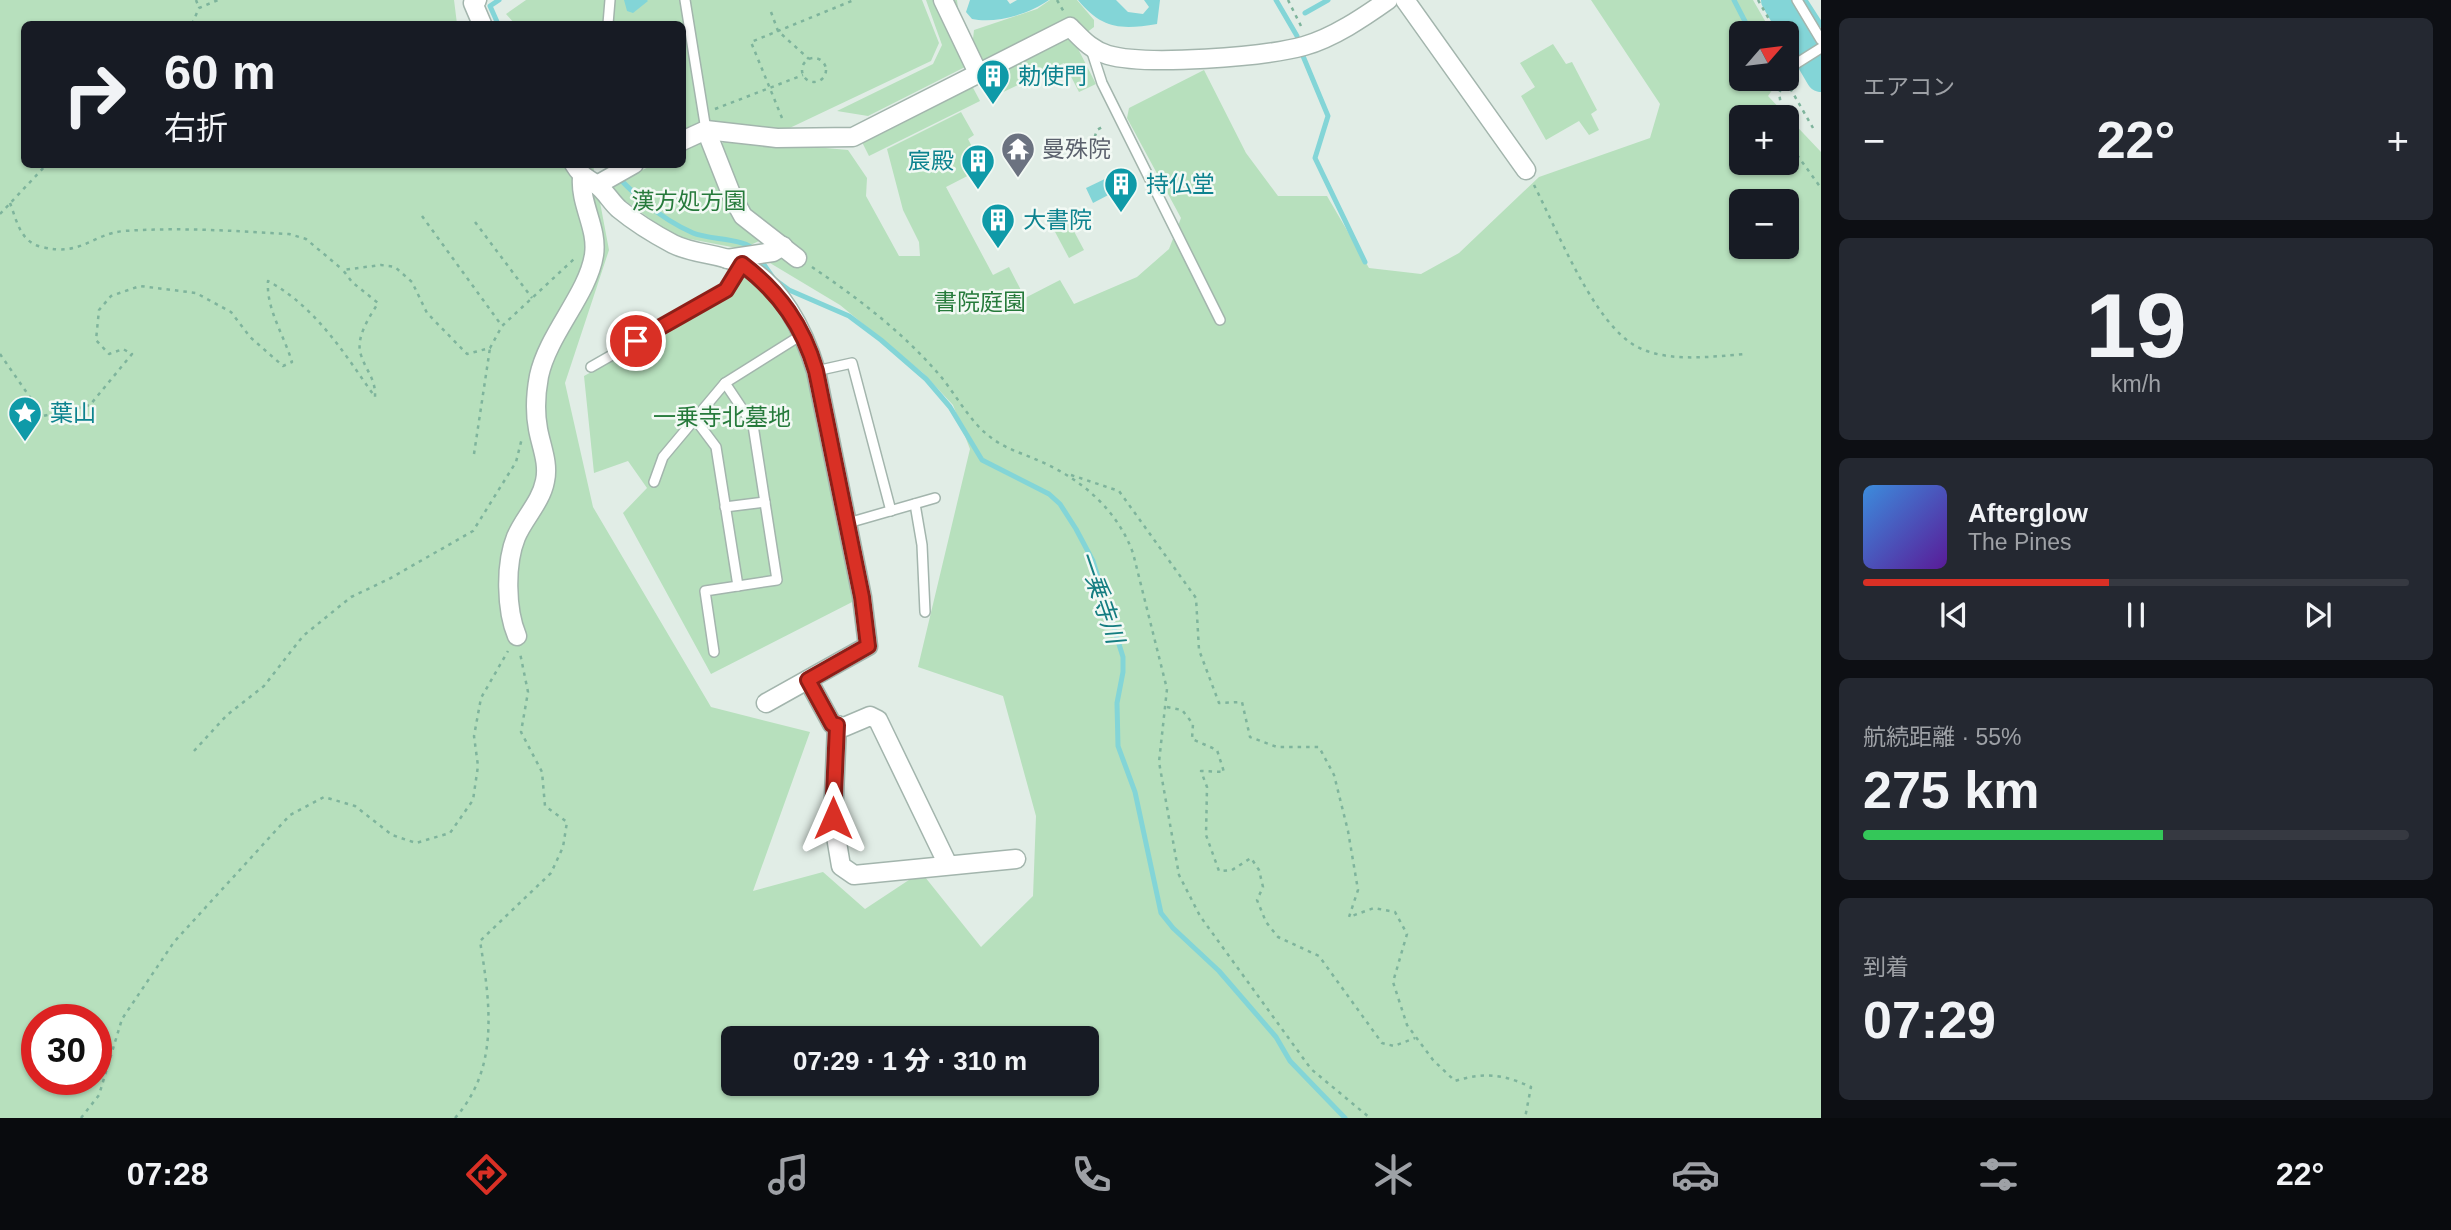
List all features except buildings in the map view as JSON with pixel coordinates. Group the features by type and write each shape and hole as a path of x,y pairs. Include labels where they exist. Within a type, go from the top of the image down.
{"street":[{"path":"477,0 473,3 481,21"},
{"path":"943,0 978,73"},
{"path":"705,122 777,138 853,136 1070,27 1090,48 1109,55 1164,60 1222,57 1309,44 1368,14 1388,0"},
{"path":"1405,0 1526,170"},
{"path":"686,138 705,122"},
{"path":"705,122 732,196 743,216 778,249 797,258"},
{"path":"584,176 619,168"},
{"path":"584,176 617,208 649,231 677,246 739,259 778,249"},
{"path":"517,636 507,607 513,549 539,499 547,466 537,426 539,375 559,329 590,270 595,241 582,190 584,176"},
{"path":"739,259 792,313 803,334 816,371 848,523 868,646 765,703"},
{"path":"808,680 832,724 844,727 870,716 878,720 948,865"},
{"path":"837,725 833,818 841,866 854,875 1016,859"}],"lane":[{"path":"608,21 610,0"},
{"path":"685,0 705,122"},
{"path":"1797,0 1821,40"},
{"path":"1090,48 1102,83 1220,320"},
{"path":"1799,62 1821,48"},
{"path":"592,367 726,290 739,259"},
{"path":"654,482 663,457 725,383 803,334"},
{"path":"816,371 852,363 891,511"},
{"path":"714,652 705,591 777,579 753,425 725,383"},
{"path":"695,419 716,447 737,586"},
{"path":"848,523 934,498"},
{"path":"725,507 765,502"},
{"path":"915,504 922,545 925,612"}],"path":[{"path":"196,0 199,8"},
{"path":"193,21 199,8 218,0"},
{"path":"782,118 751,43 854,0"},
{"path":"1288,0 1309,44"},
{"path":"1758,0 1770,21"},
{"path":"771,12 778,31 809,59 823,62 826,73 817,82 809,81 803,75 803,68 809,59"},
{"path":"705,122 770,88 803,75"},
{"path":"1792,91 1813,128"},
{"path":"1092,145 1097,130 1104,126"},
{"path":"1799,158 1821,188"},
{"path":"0,214 43,168"},
{"path":"1526,170 1601,314 1629,342 1660,353 1696,358 1744,354"},
{"path":"0,354 43,416 90,405 132,354 123,349 109,354 96,340 99,310 111,296 140,286 196,293 231,312 250,337 283,366 292,362 285,337 266,299 268,281 321,320 375,397 376,383 359,353 363,328 378,303 306,239 289,234 167,229 119,232 72,250 40,247 23,238 10,202"},
{"path":"422,216 502,326"},
{"path":"475,222 532,298"},
{"path":"474,454 490,348 502,326 595,241"},
{"path":"797,258 921,354 987,435 1005,447 1066,474 1119,491 1196,598 1199,650 1219,703 1242,702 1250,737 1277,747 1319,747 1334,775 1348,831 1358,890 1349,916 1374,908 1395,912 1407,934 1393,982 1407,1025 1433,1060 1455,1081 1477,1074 1507,1076 1531,1087 1525,1118"},
{"path":"343,270 381,265 395,267 412,282 426,313 467,354 490,348"},
{"path":"194,751 228,715 264,686 303,636 351,597 389,579 473,531 516,462 524,426 537,407"},
{"path":"1066,474 1098,498 1127,538 1163,665 1167,707 1159,762 1172,845 1188,894 1311,1069 1370,1118"},
{"path":"81,1118 99,1095 122,1019 174,942 290,815 324,797 355,806 392,835 416,843 450,833 473,800 478,766 474,736 481,698 517,636"},
{"path":"455,1118 472,1099 490,1041 488,989 480,941 551,873 563,847 567,822 545,806 542,772 521,732 528,692 517,636"},
{"path":"1167,707 1182,710 1193,724 1192,739 1217,750 1224,772 1201,771 1207,787 1206,835 1219,871 1232,870 1251,858 1259,870 1264,887 1257,900 1260,912 1278,937 1319,956 1382,1044 1394,1046 1416,1037"}],"green space":[{"name":"書院庭園","path":"0,0 454,0 457,21 21,21 21,168 594,168 609,250 565,383 593,507 711,707 810,732 753,891 823,872 865,909 921,872 981,947 1033,896 1036,816 1003,696 918,667 970,449 953,405 923,373 840,305 770,263 790,243 741,207 718,147 727,139 848,150 867,178 866,196 899,256 920,256 919,242 903,210 887,149 961,112 974,135 968,139 983,168 946,187 993,275 1009,267 1025,298 1060,280 1074,304 1137,277 1169,249 1181,218 1127,118 1129,108 1204,70 1246,153 1278,196 1327,196 1369,268 1421,274 1459,253 1539,177 1650,138 1660,104 1591,0 1753,0 1765,21 1729,21 1729,91 1772,91 1768,96 1777,105 1729,105 1729,175 1799,175 1799,129 1821,152 1821,1118 0,1118"},
{"path":"526,0 922,0 939,43 931,61 777,134 686,134 686,21 512,21 506,14"},
{"path":"926,0 957,0 965,67 868,116 837,111 933,64 942,45"},
{"path":"1050,0 1077,0 1094,20 1094,27 1086,33 1081,30 988,61 982,60 973,39 974,30 1037,9"},
{"path":"1072,37 1096,84 1079,92 1064,63 999,94 989,76"},
{"path":"1553,44 1566,64 1572,62 1597,110 1591,114 1599,130 1589,135 1579,121 1546,140 1521,96 1535,87 1520,63"},
{"path":"971,84 980,101 869,156 861,140"},
{"name":"漢方処方園","path":"702,141 735,219 759,241 742,249 674,236 606,187 647,168 686,168 686,149"},
{"path":"1069,222 1084,250 1069,258 1054,230"},
{"name":"一乗寺北墓地","path":"748,269 808,343 862,597 711,674 623,513 647,488 628,461 594,473 584,376 727,298"}],"water":[{"path":"624,0 648,1 633,13 627,11"},
{"path":"970,0 1007,0 1010,4 1017,0 1049,0 1012,17 981,20 972,19 966,12"},
{"path":"1078,0 1116,0 1128,12 1143,14 1149,7 1144,0 1160,0 1157,24 1132,27 1113,25 1095,17"},
{"path":"1109,177 1116,191 1093,203 1086,188"}],"waterway":[{"name":"一乗寺川","path":"497,21 490,6 499,0"},
{"path":"1276,0 1297,36"},
{"path":"1305,13 1328,0"},
{"path":"1734,0 1745,21"},
{"path":"1776,0 1821,77"},
{"path":"1805,0 1821,25"},
{"path":"1303,56 1328,116 1315,158 1365,262"},
{"name":"一乗寺川","path":"610,168 646,203 680,227 700,235 736,241 755,251"},
{"name":"一乗寺川","path":"760,259 774,279 789,290 849,316 926,379 950,407 982,460 1049,494 1060,504 1093,561 1123,657 1117,703 1118,746 1135,792 1161,913 1173,928 1219,971 1276,1037 1290,1061 1345,1118"}],"place":[{"name":"勅使門","path":"993,106"},
{"name":"曼殊院","path":"1018,179"},
{"name":"宸殿","path":"978,191"},
{"name":"持仏堂","path":"1121,214"},
{"name":"大書院","path":"998,250"},
{"name":"葉山","path":"25,443"}],"route":[{"path":"636,341 726,290 742,264 792,313 808,342 862,597 868,646 808,680 832,724 837,725 833,818"}]}
